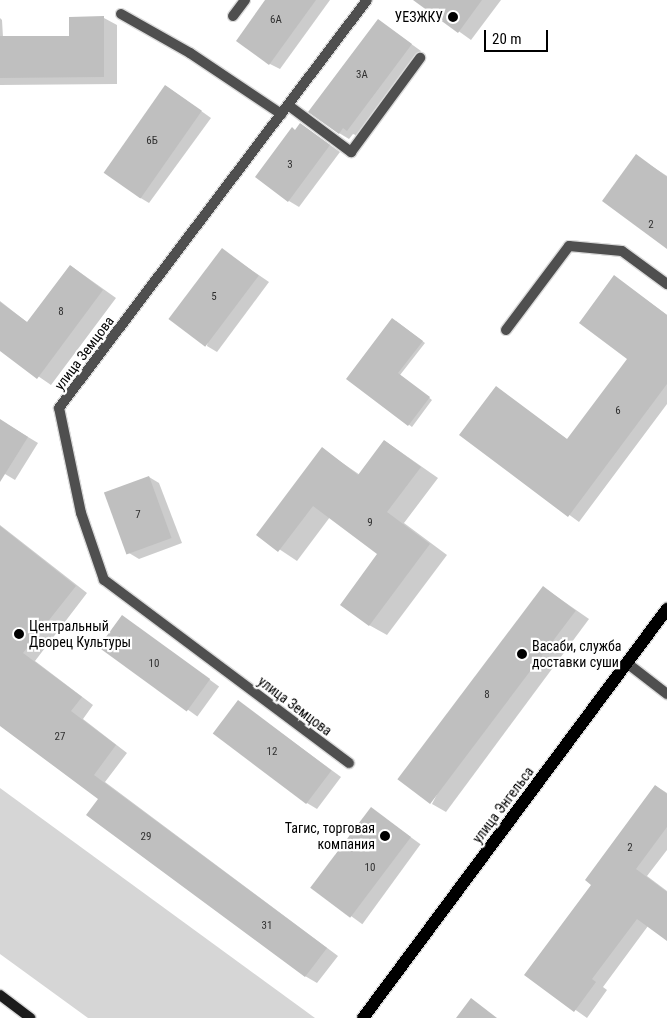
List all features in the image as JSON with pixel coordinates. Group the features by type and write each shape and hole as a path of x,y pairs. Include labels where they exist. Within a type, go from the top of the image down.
{"main road":[{"name":"улица Энгельса","path":"363,1018 667,609"}],"street":[{"path":"233,16 245,0"},
{"name":"улица Земцова","path":"349,763 104,580 81,513 59,408 367,0"},
{"path":"121,14 190,53 281,114"},
{"path":"288,105 351,152 420,58"},
{"path":"506,330 569,246 622,251 667,284"},
{"path":"628,663 667,694"},
{"path":"0,995 30,1018"}],"shaded area":[{"path":"0,788 315,1018 88,1018 0,954"}],"building":[{"path":"265,0 316,0 269,65 236,41"},
{"name":"УЕЗЖКУ","path":"413,0 482,0 458,33"},
{"path":"104,16 104,77 0,78 0,36 69,36 69,17"},
{"path":"378,19 412,44 347,131 343,128 339,134 308,112"},
{"path":"165,85 202,111 140,198 104,173"},
{"path":"300,123 330,145 288,202 255,177 292,127 295,130"},
{"path":"636,154 667,177 667,249 602,201"},
{"path":"222,248 259,276 205,347 168,319"},
{"path":"70,265 103,290 37,379 0,351 0,302 27,322"},
{"path":"614,275 667,315 667,384 568,517 459,435 496,386 567,439 627,359 579,323"},
{"path":"392,318 423,341 398,373 430,397 408,426 346,379"},
{"path":"0,419 28,437 0,482"},
{"path":"384,440 421,467 387,512 430,544 369,626 340,605 377,554 313,506 278,552 256,535 322,447 358,475"},
{"path":"149,476 172,538 126,554 104,492"},
{"path":"0,526 76,586 23,653 82,697 71,711 116,745 94,775 327,948 305,977 86,815 98,799 0,726"},
{"path":"543,586 576,611 430,804 397,779"},
{"path":"122,615 210,679 187,711 98,647"},
{"path":"238,700 331,770 306,804 213,734"},
{"path":"655,785 667,794 667,827 636,869 667,892 667,941 637,919 592,979 596,982 574,1012 524,975 591,885 585,880"},
{"path":"371,807 411,837 350,918 310,888"},
{"path":"471,998 497,1018 456,1018"}],"place":[{"name":"УЕЗЖКУ","path":"453,17"},
{"name":"Центральный Дворец Культуры","path":"19,634"},
{"name":"Васаби, служба доставки суши","path":"522,654"},
{"name":"Тагис, торговая компания","path":"385,836"}]}
